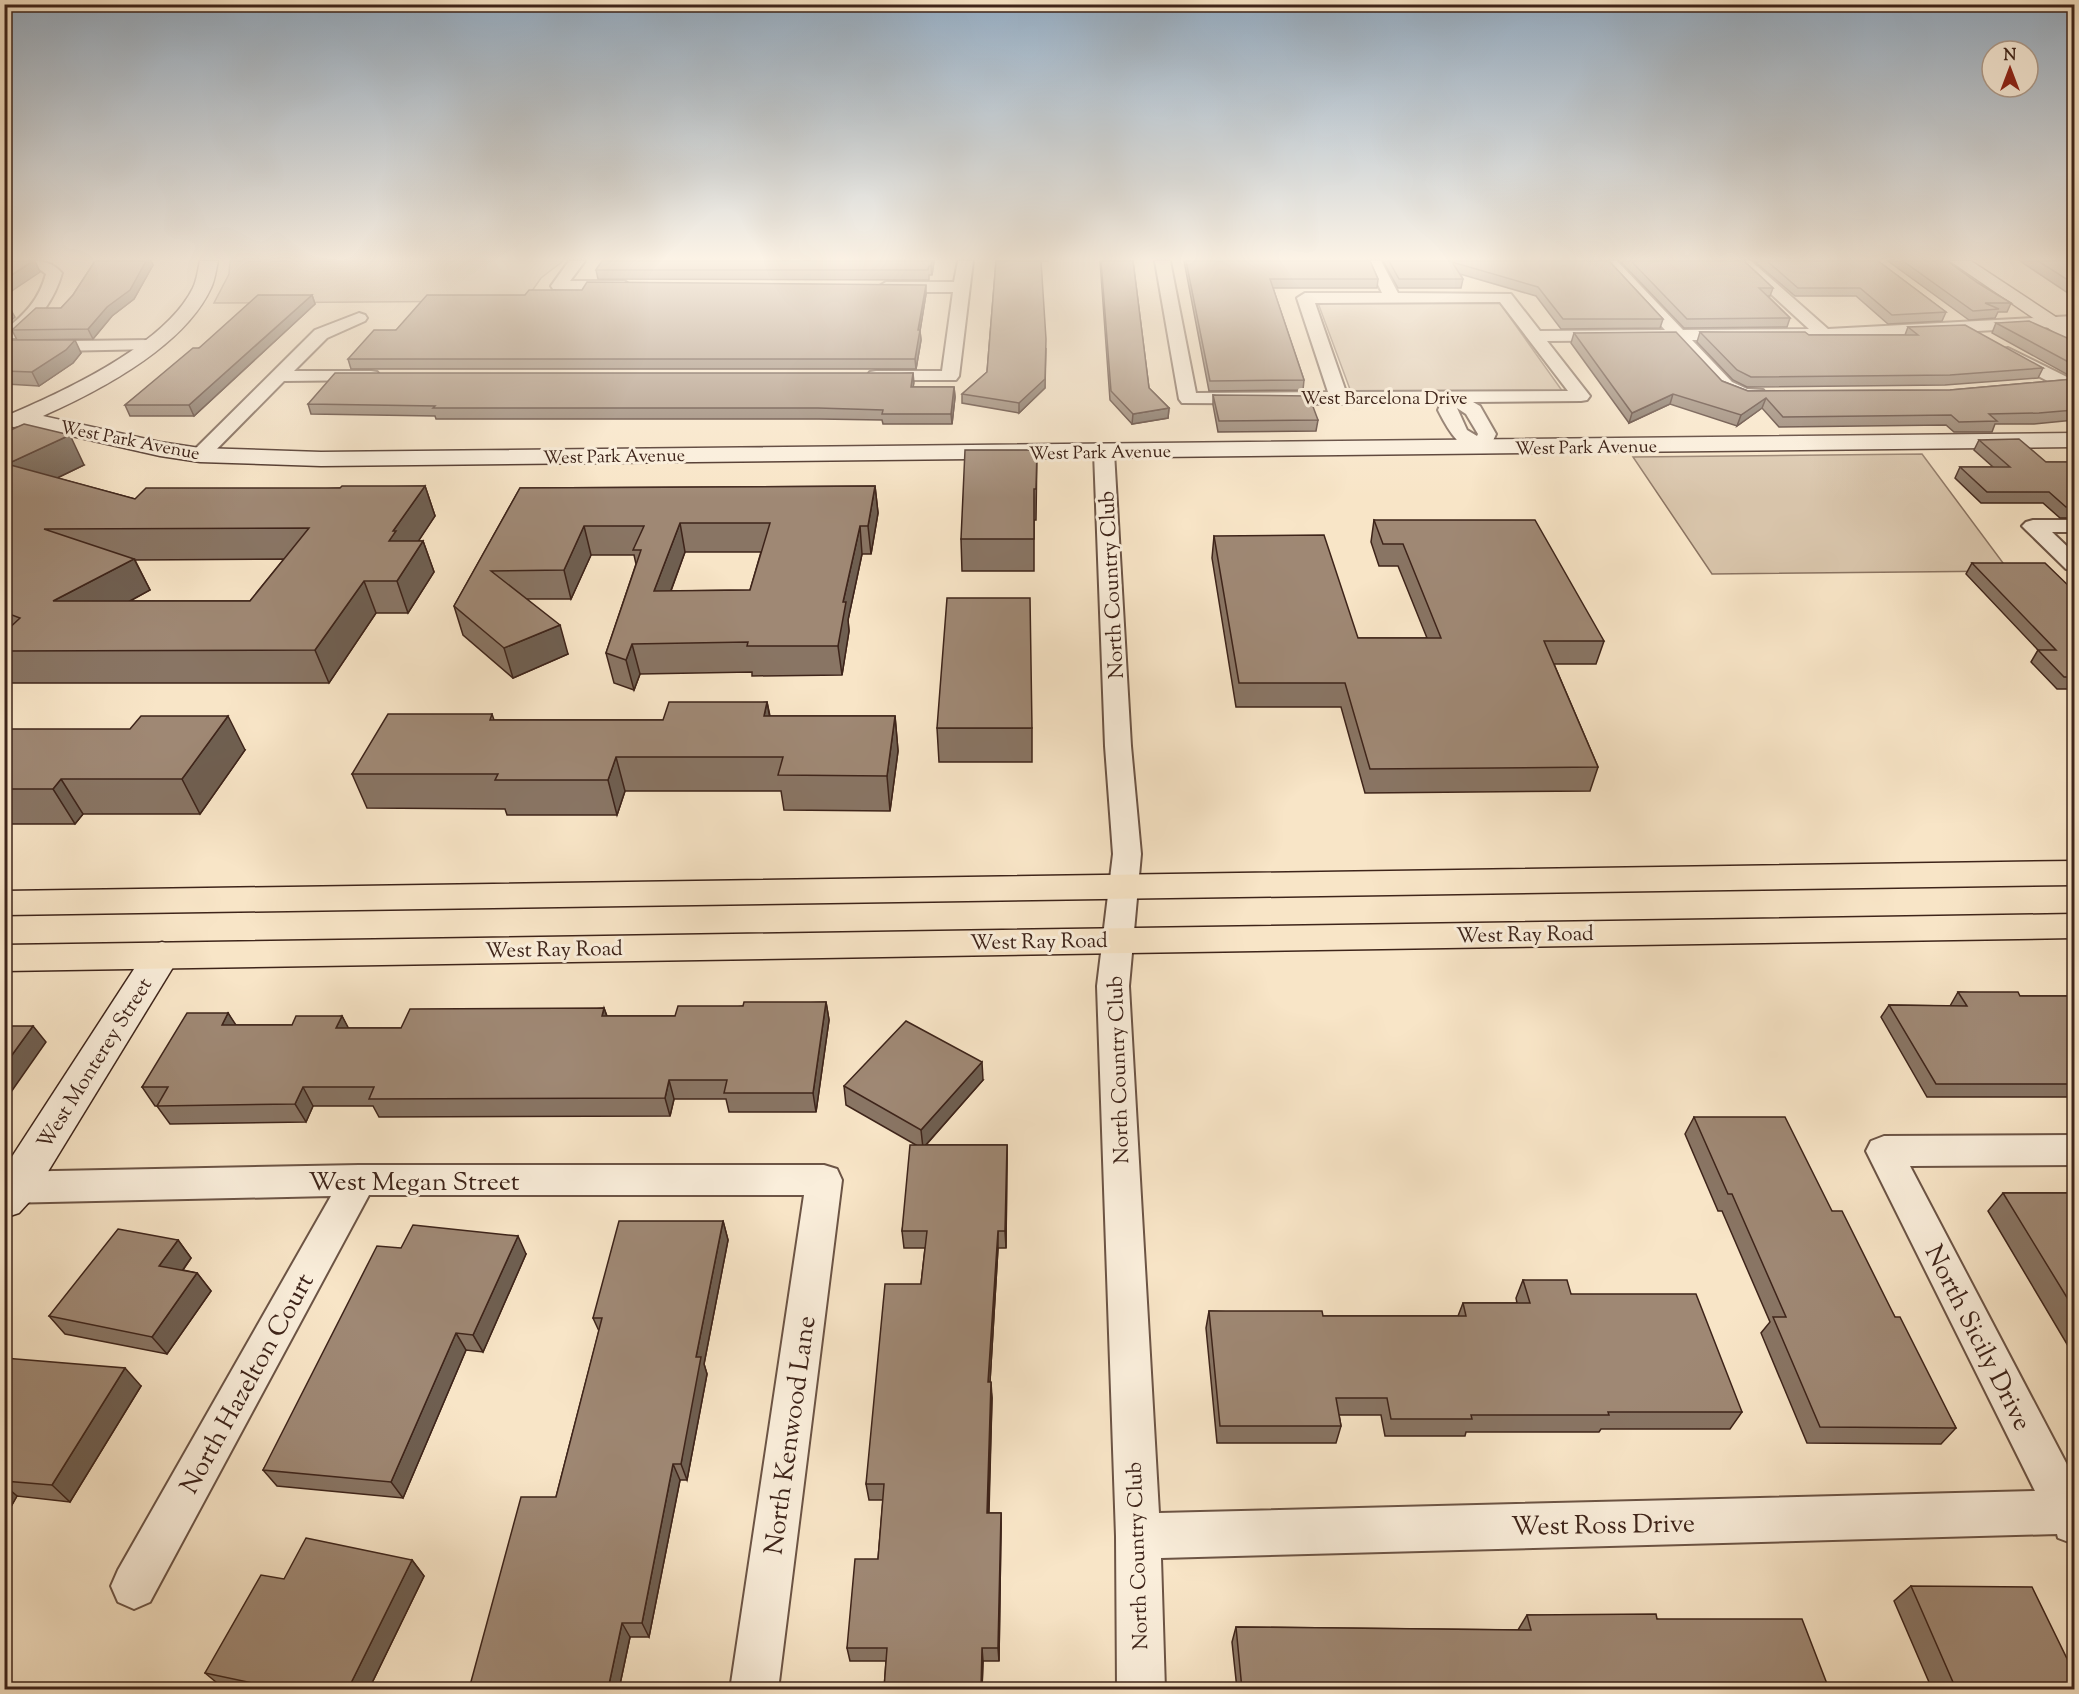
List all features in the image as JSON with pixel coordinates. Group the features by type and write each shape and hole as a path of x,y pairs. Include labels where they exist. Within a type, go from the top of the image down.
{"main road":[{"path":"4,903 2074,873"},
{"name":"West Ray Road","path":"4,957 2074,926"}],"street":[{"path":"13,422 100,379 156,340"},
{"path":"200,455 315,340"},
{"path":"854,376 950,376 955,340"},
{"name":"West Barcelona Drive","path":"1177,340 1188,399 1581,396 1537,340"},
{"path":"1319,340 1339,399"},
{"path":"1684,340 1726,386 1744,394 1779,394"},
{"path":"1986,340 2065,383 2033,387"},
{"path":"4,347 150,345"},
{"path":"281,376 387,376"},
{"path":"1452,398 1447,410 1459,433 1481,448"},
{"name":"West Park Avenue","path":"13,422 200,455 321,459 2074,440"},
{"name":"North Country Club","path":"1104,452 1118,746 1127,854 1113,986 1138,1536 1141,1689"},
{"path":"2074,526 2033,526 2074,564"},
{"name":"West Monterey Street","path":"8,1192 162,955"},
{"name":"North Sicily Drive","path":"2072,1517 1884,1151 2074,1150"},
{"name":"West Megan Street","path":"8,1192 359,1180 824,1180"},
{"name":"North Hazelton Court","path":"134,1586 359,1180"},
{"name":"North Kenwood Lane","path":"754,1689 824,1180"},
{"name":"West Ross Drive","path":"1138,1536 2072,1517"}],"shaded area":[{"path":"1332,340 1526,340 1563,392 1351,392"},
{"path":"1922,454 2009,571 1712,574 1633,457"}],"building":[{"path":"4,340 75,340 66,350 32,372 4,371"},
{"path":"208,340 262,340 189,405 125,405 193,348 199,348"},
{"path":"365,340 918,340 915,359 348,359"},
{"path":"990,340 1046,340 1045,379 1019,403 962,394 987,372"},
{"path":"1107,340 1143,340 1149,388 1169,408 1133,414 1111,391"},
{"path":"1202,340 1291,340 1304,380 1210,381"},
{"path":"1579,340 1684,340 1722,381 1748,391 1950,390 2074,379 2074,410 1989,414 1997,421 1959,422 1951,415 1783,417 1766,398 1741,415 1673,394 1632,413"},
{"path":"1708,340 1992,340 2043,368 1950,375 1751,377 1737,370"},
{"path":"2028,340 2074,341 2074,365"},
{"path":"335,373 913,373 911,387 954,387 951,414 882,414 883,410 818,408 433,408 435,406 308,404"},
{"path":"1213,395 1309,396 1318,420 1219,421"},
{"path":"24,424 70,435 7,464 135,499 146,488 425,486 393,531 396,531 389,541 423,541 397,581 364,581 315,650 4,651 4,633 20,618 4,612 4,433","holes":["309,528 250,601 53,601 134,559 44,529"]},
{"path":"2019,439 2046,462 2074,462 2074,507 2066,507 2049,492 1987,492 1960,467 2010,467 1979,440"},
{"path":"965,450 1037,450 1034,539 961,539"},
{"path":"875,486 868,526 860,526 843,602 846,602 838,646 747,646 748,642 632,644 626,660 606,653 641,550 633,550 644,526 584,526 564,570 491,571 560,625 504,648 454,606 520,488","holes":["680,523 770,523 750,590 654,591"]},
{"path":"1374,520 1535,520 1604,641 1544,641 1598,767 1370,769 1345,683 1239,683 1214,536 1324,535 1358,638 1441,638 1403,544 1383,544"},
{"path":"1972,563 2045,563 2074,591 2074,677 2064,677 2038,650 2056,650"},
{"path":"947,598 1030,598 1032,728 937,728"},
{"path":"669,702 767,702 764,716 895,716 887,776 778,775 783,757 616,757 608,780 495,780 498,774 352,774 388,714 492,714 490,720 663,720"},
{"path":"141,716 228,716 182,779 61,779 53,789 4,789 4,729 130,729"},
{"path":"1958,992 2018,992 2020,996 2074,996 2074,1084 1936,1084 1889,1005 1967,1006"},
{"path":"744,1002 826,1002 813,1093 724,1093 727,1080 669,1080 665,1098 369,1099 374,1087 303,1087 295,1104 157,1106 168,1087 142,1087 187,1013 228,1013 222,1025 292,1025 296,1016 342,1016 336,1028 401,1028 410,1009 604,1008 602,1016 675,1016 678,1006 743,1006"},
{"path":"906,1021 982,1062 921,1130 844,1086"},
{"path":"4,1026 33,1026 4,1066"},
{"path":"1694,1117 1785,1117 1832,1211 1842,1211 1895,1317 1900,1317 1956,1428 1820,1427 1773,1317 1786,1317 1732,1194 1728,1194"},
{"path":"910,1145 1007,1145 1005,1231 998,1231 988,1382 991,1382 987,1513 1001,1513 998,1648 982,1648 981,1689 884,1689 887,1648 847,1648 855,1559 878,1559 884,1484 866,1484 885,1284 921,1284 927,1231 902,1231"},
{"path":"2003,1193 2074,1193 2074,1309"},
{"path":"619,1221 723,1221 696,1357 701,1357 681,1464 673,1464 642,1623 622,1623 608,1689 469,1689 521,1497 556,1497 602,1318 593,1318"},
{"path":"413,1225 518,1236 473,1335 456,1333 391,1482 263,1470 377,1246 401,1248"},
{"path":"118,1229 178,1240 159,1266 197,1273 152,1337 49,1316"},
{"path":"1523,1280 1567,1280 1571,1294 1696,1294 1742,1412 1608,1412 1609,1415 1471,1415 1472,1419 1391,1419 1387,1398 1336,1398 1341,1426 1220,1426 1209,1311 1322,1311 1323,1316 1466,1316 1463,1303 1530,1303"},
{"path":"4,1358 125,1368 52,1485 4,1481"},
{"path":"306,1538 412,1560 348,1689 281,1689 205,1673 261,1575 284,1579"},
{"path":"1911,1586 2032,1587 2074,1673 2074,1689 1956,1689"},
{"path":"1656,1614 1657,1619 1802,1619 1829,1689 1242,1689 1236,1627 1531,1630 1527,1615"}]}
